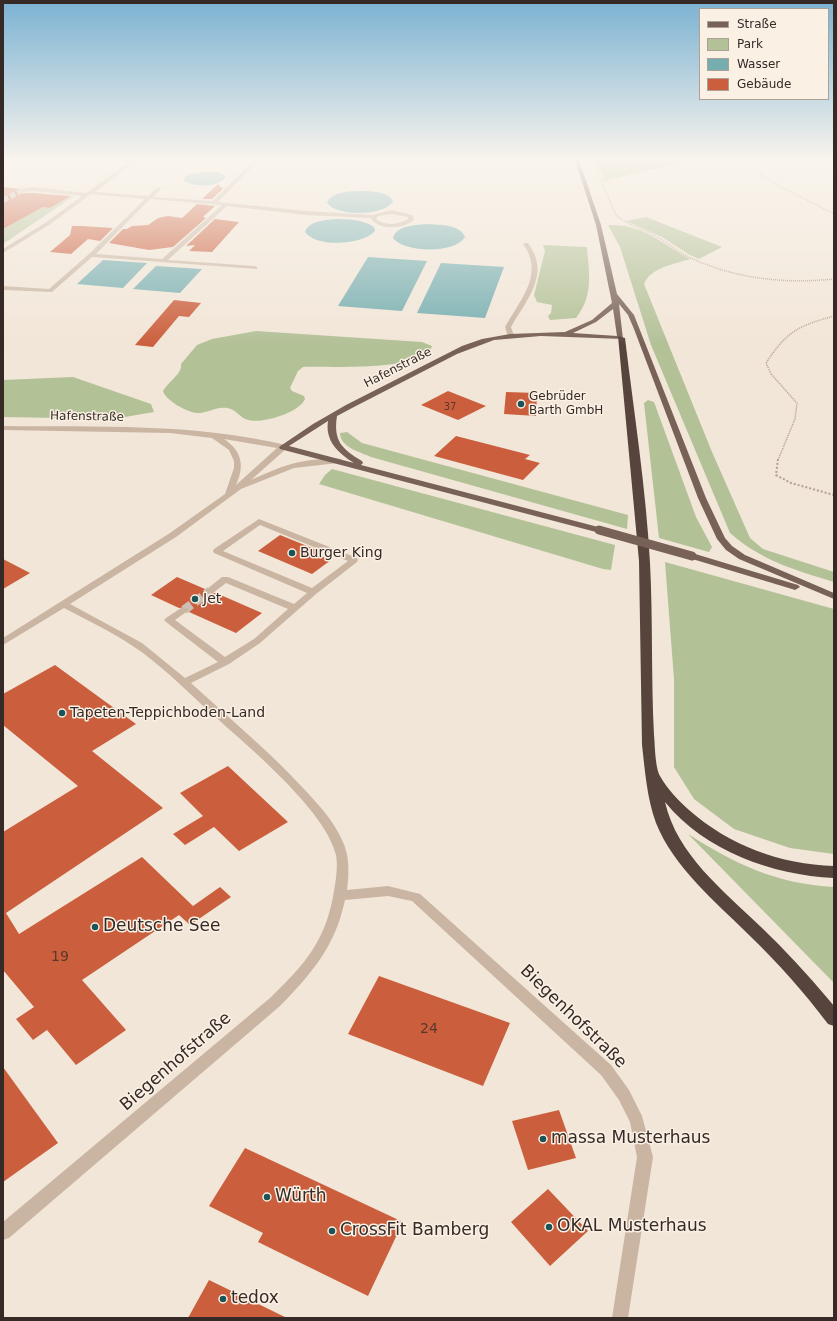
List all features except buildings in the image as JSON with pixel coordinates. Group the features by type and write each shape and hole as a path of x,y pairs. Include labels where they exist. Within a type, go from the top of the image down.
{"highway":[{"path":"621,338 634,438 642,529 646,594 647,738 652,776 663,824 683,855 716,892 779,954 818,996 834,1019"},
{"path":"652,776 676,806 695,823 723,842 751,856 794,868 834,872"}],"main road":[{"path":"561,334 621,338 616,299 597,222"},
{"path":"561,334 591,324 601,318 616,299"},
{"path":"616,299 631,315 702,498 721,539 729,548 742,557 834,597"},
{"name":"Hafenstraße","path":"283,447 374,393 455,353 483,341 532,334 561,334"},
{"path":"333,416 330,428 333,441 340,449 367,468"},
{"path":"283,447 338,460 598,530 834,597"}],"street":[{"path":"3,251 50,222"},
{"path":"3,288 50,291 91,255 126,222"},
{"path":"163,261 206,222"},
{"path":"376,222 387,225 405,224 407,222"},
{"path":"511,336 508,327 516,311 532,287 535,269 535,259 526,244"},
{"path":"91,255 255,268"},
{"name":"Hafenstraße","path":"3,428 170,431 209,434 283,447"},
{"path":"209,434 235,451 240,465 236,478 225,498"},
{"path":"3,642 173,535 237,489 283,447"},
{"path":"237,489 296,465 338,460"},
{"path":"184,683 225,662 257,641 313,592 354,560 259,522 217,551 313,592"},
{"path":"210,590 226,579 295,608"},
{"name":"Biegenhofstraße","path":"3,1232 275,1002 302,973 325,942 341,896 342,856 334,837 317,810 276,766 184,683 147,652 103,625 64,604"},
{"path":"184,610 169,620 225,662"},
{"name":"Biegenhofstraße","path":"341,896 388,891 416,897 606,1070 624,1095 637,1120 645,1157 620,1318"}],"path":[{"path":"624,222 650,232 677,251 693,259 724,270 774,280 813,282 834,278"},
{"path":"834,316 804,324 794,330 771,354 766,363 768,372 786,388 797,403 795,419 779,456 776,475 791,483 834,495"}],"green space":[{"path":"16,222 36,222 3,244 3,229"},
{"path":"627,222 658,222 722,247 699,259 688,254 662,237"},
{"path":"608,225 621,226 642,231 690,259 658,270 647,278 644,284 712,452 750,538 763,549 834,572 834,582 779,564 754,551 730,533 651,345 620,247"},
{"path":"543,245 587,247 589,275 588,292 586,301 576,318 550,320 548,316 551,313 552,305 537,302 534,295 545,251"},
{"path":"256,331 422,342 432,346 425,354 412,360 394,364 352,367 303,367 298,371 290,388 292,391 304,396 305,399 296,409 271,419 254,421 248,420 233,410 223,408 197,413 177,405 165,395 163,391 178,374 181,364 197,345 212,339"},
{"path":"73,377 151,404 154,412 113,419 3,417 3,380"},
{"path":"648,400 654,402 696,517 712,547 709,552 659,538 644,403"},
{"path":"347,432 362,443 628,515 627,529 371,457 356,451 343,442 340,433"},
{"path":"332,469 615,545 611,570 603,569 319,484 325,475"},
{"path":"665,562 834,609 834,854 790,848 734,829 694,799 674,767 674,679"},
{"path":"688,834 723,855 757,871 794,882 834,887 834,983"}],"water":[{"path":"363,222 374,227 375,231 369,236 350,242 340,243 319,241 305,232 313,223"},
{"path":"428,224 454,227 465,237 459,243 451,246 429,250 407,247 393,238 398,230 402,228 413,225"},
{"path":"368,257 427,261 402,311 338,306"},
{"path":"103,260 147,263 123,288 77,284"},
{"path":"441,263 504,267 485,318 417,313"},
{"path":"156,266 202,269 180,293 133,289"}],"tunnel":[{"path":"184,610 210,591"}],"place":[{"name":"Gebrüder Barth GmbH","path":"521,404"},
{"name":"Burger King","path":"292,553"},
{"name":"Jet","path":"195,599"},
{"name":"Tapeten-Teppichboden-Land","path":"62,713"},
{"name":"Deutsche See","path":"95,927"},
{"name":"massa Musterhaus","path":"543,1139"},
{"name":"Würth","path":"267,1197"},
{"name":"OKAL Musterhaus","path":"549,1227"},
{"name":"CrossFit Bamberg","path":"332,1231"},
{"name":"tedox","path":"223,1299"}]}
